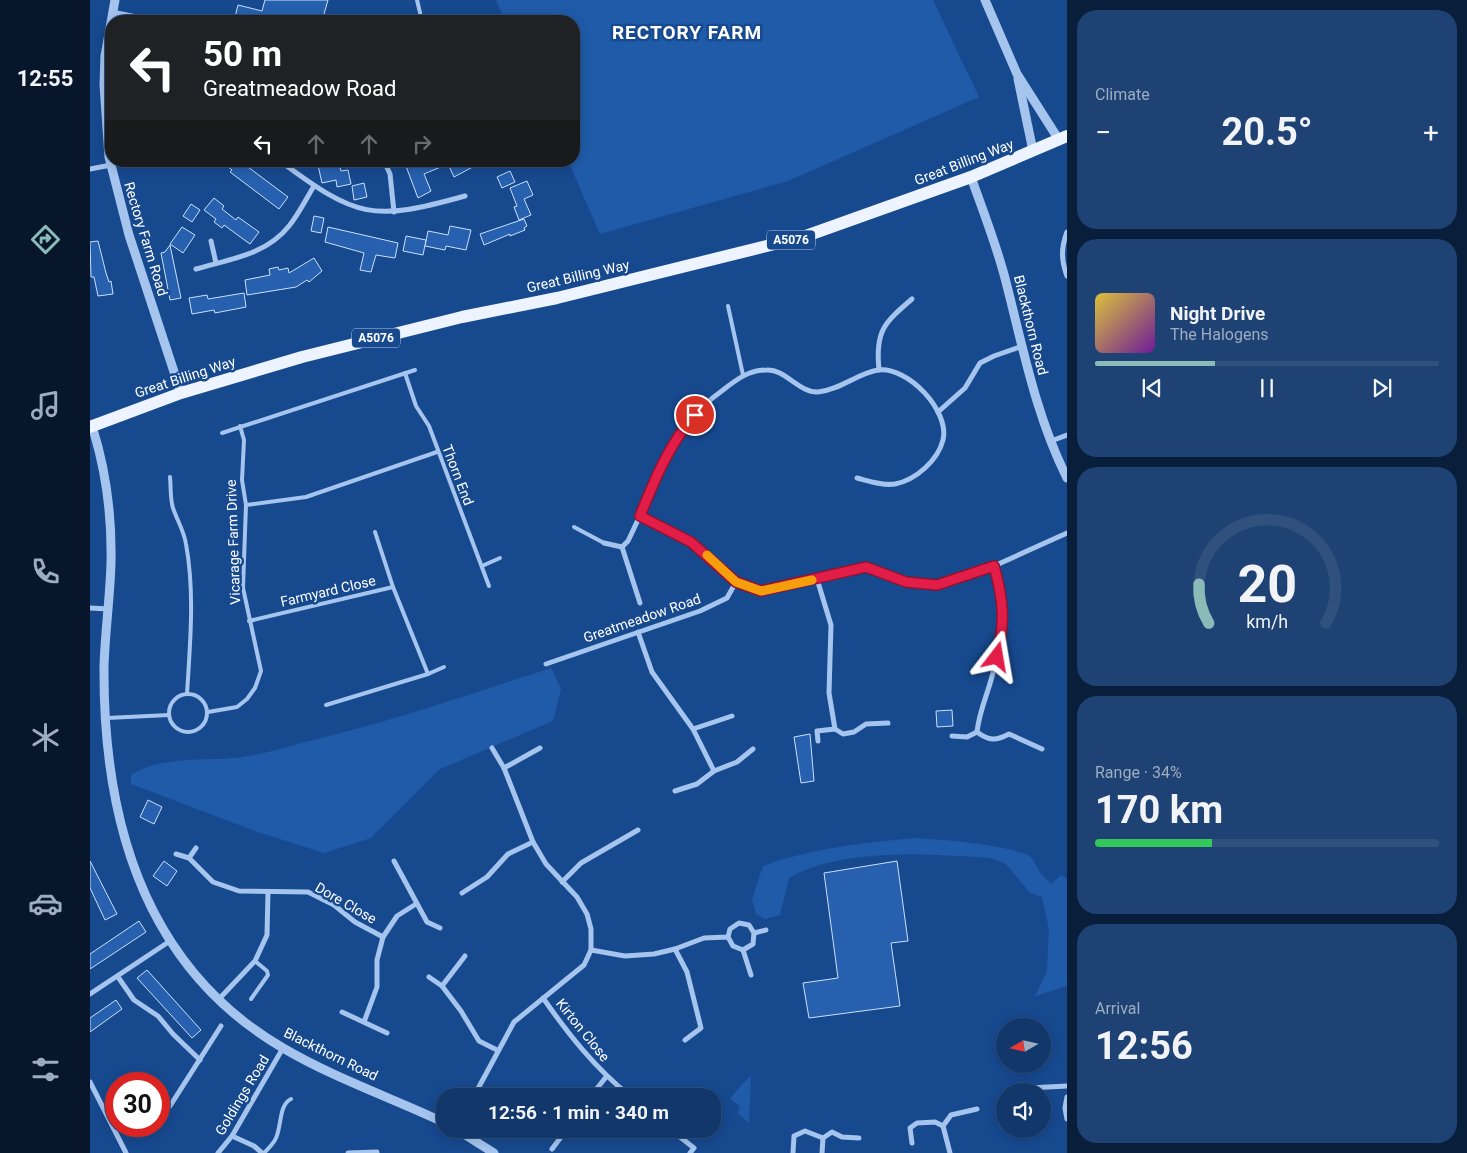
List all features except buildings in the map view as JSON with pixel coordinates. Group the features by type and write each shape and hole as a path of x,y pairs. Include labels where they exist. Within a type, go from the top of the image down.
{"main road":[{"name":"Great Billing Way","path":"91,426 180,393 302,357 462,317 575,293 804,237 971,177 1063,138"}],"street":[{"name":"Rectory Farm Road","path":"112,15 115,0"},
{"path":"984,0 1016,74 1033,151"},
{"path":"112,12 127,15"},
{"name":"Rectory Farm Road","path":"105,56 105,96"},
{"path":"1016,74 1063,138"},
{"path":"90,169 105,166"},
{"name":"Rectory Farm Road","path":"111,167 116,191 129,235 180,393"},
{"path":"288,167 342,204 380,213 423,208 465,196"},
{"path":"387,167 390,174 394,212"},
{"name":"Blackthorn Road","path":"971,177 997,249 1020,347 1051,441 1067,478"},
{"path":"196,269 254,253 272,242 289,226 314,186"},
{"path":"1067,232 1062,249 1063,264 1067,276"},
{"path":"211,241 216,263"},
{"path":"879,370 879,345 886,324 912,299"},
{"path":"938,412 965,388 980,363 1020,347"},
{"path":"640,602 622,547 640,516 656,478 684,427 709,401 743,375 768,370 814,392 826,391 879,370 901,373 915,382 938,412 943,439 932,463 895,484 874,483 857,478"},
{"name":"Blackthorn Road","path":"91,426 101,454 110,512 111,562 104,664 104,718 110,778 121,830 136,875 152,910 170,941 192,971 247,1024 283,1048 436,1119"},
{"path":"1051,441 1067,435"},
{"path":"640,516 691,542 736,582 761,591 768,591 866,567 906,582 937,585 994,566 1067,533"},
{"path":"604,543 622,547"},
{"path":"978,732 979,715 991,681 1003,630 1002,596 994,566"},
{"path":"817,579 831,626 829,693 835,728 843,734 854,732 866,724 888,723"},
{"name":"Greatmeadow Road","path":"546,664 728,598 736,582"},
{"path":"90,608 108,609"},
{"path":"638,632 652,672 693,729 714,771"},
{"path":"693,729 732,716"},
{"path":"818,741 817,731 835,728"},
{"path":"952,736 966,737 978,732"},
{"path":"978,732 986,739 999,740 1009,734 1042,749"},
{"path":"478,1088 497,1050 514,1022 565,983 584,965 591,950 592,929 587,914 577,897 546,864 533,842 504,768 492,748"},
{"path":"504,768 540,748"},
{"path":"675,791 697,784 714,771 737,762 754,749"},
{"path":"562,882 581,863 638,830"},
{"path":"462,893 487,877 508,854 533,842"},
{"path":"189,858 196,848"},
{"name":"Dore Close","path":"176,854 189,858 213,882 239,891 308,892 334,905 355,922 383,937"},
{"path":"394,860 427,922 440,928"},
{"path":"219,999 255,961 267,935 268,892"},
{"name":"Dore Close","path":"364,1022 377,987 377,960 383,937 397,916 416,904"},
{"path":"742,950 753,944 754,933 748,925 738,924 730,929 728,937 733,946 742,950 751,974"},
{"path":"754,933 766,930"},
{"path":"591,950 625,956 654,954 675,949 704,938 728,937"},
{"path":"90,994 170,941"},
{"path":"675,949 687,972 701,1028 685,1040"},
{"path":"442,986 465,956"},
{"path":"118,977 134,1000 158,1016 173,1034 200,1060"},
{"path":"430,977 442,986 461,1011 479,1041 497,1050"},
{"name":"Kirton Close","path":"543,998 583,1052 606,1077 620,1088"},
{"path":"342,1012 386,1033"},
{"path":"170,1106 221,1026"},
{"name":"Goldings Road","path":"218,1153 232,1136 283,1048"},
{"name":"Kirton Close","path":"597,1088 606,1077"},
{"path":"90,1082 126,1153"},
{"path":"1051,1087 1067,1086"},
{"path":"1067,1097 1067,1119"},
{"path":"943,1126 951,1115 977,1108"},
{"path":"912,1143 910,1128 917,1122 934,1122 943,1126"},
{"path":"943,1126 950,1153"},
{"path":"793,1153 794,1136 805,1131 823,1138"},
{"path":"823,1138 832,1132 842,1138 859,1138"},
{"path":"232,1136 254,1146 263,1153"},
{"path":"471,1138 494,1153"},
{"path":"552,1149 560,1138"},
{"path":"679,1138 692,1150"},
{"path":"822,1153 823,1138"},
{"path":"348,1153 377,1152"}],"lane":[{"path":"417,0 421,15"},
{"path":"728,306 743,375"},
{"path":"222,433 415,370"},
{"name":"Thorn End","path":"405,373 416,406 429,426 437,452 490,586"},
{"name":"Vicarage Farm Drive","path":"208,712 237,706 247,699 255,688 261,671 249,621 244,588 246,505 242,480 244,440 240,426"},
{"path":"246,505 306,497 437,452"},
{"path":"170,477 173,507 180,521 190,569 192,608 187,694"},
{"path":"574,527 604,543"},
{"path":"375,532 393,588"},
{"path":"482,566 500,558"},
{"name":"Farmyard Close","path":"249,621 393,588 428,674"},
{"path":"326,705 428,674 444,667"},
{"path":"187,694 200,697 208,712 204,725 190,732 177,728 170,716 172,703 177,698 187,694"},
{"path":"104,718 170,716"},
{"path":"252,999 268,976 268,971 255,961"},
{"path":"263,1153 275,1141 281,1127 282,1110 287,1101 291,1099"}],"shaded area":[{"path":"496,0 933,0 979,97 788,181 600,234 571,167 580,167 580,15 502,15"},
{"path":"551,668 561,689 553,721 440,769 371,838 324,853 255,831 131,784 131,775 155,765 181,760 234,758 268,752 396,718"},
{"path":"914,838 995,846 1012,850 1033,859 1039,871 1051,884 1061,875 1067,879 1067,986 1035,996 1047,971 1049,929 1042,897 1030,893 1006,864 992,858 916,854 861,857 834,861 810,868 789,878 780,915 765,919 756,914 752,899 763,866 819,851 857,844"},
{"path":"751,1076 749,1123 738,1113 740,1106 730,1099"}],"slow traffic":[{"path":"707,555 736,582 761,591 812,580"}],"district":[{"name":"RECTORY FARM","path":"687,32"}],"route":[{"path":"695,415 684,427 656,478 640,516 691,542 736,582 761,591 768,591 866,567 906,582 937,585 963,578 994,566 1002,596 1003,630 997,657"}]}
